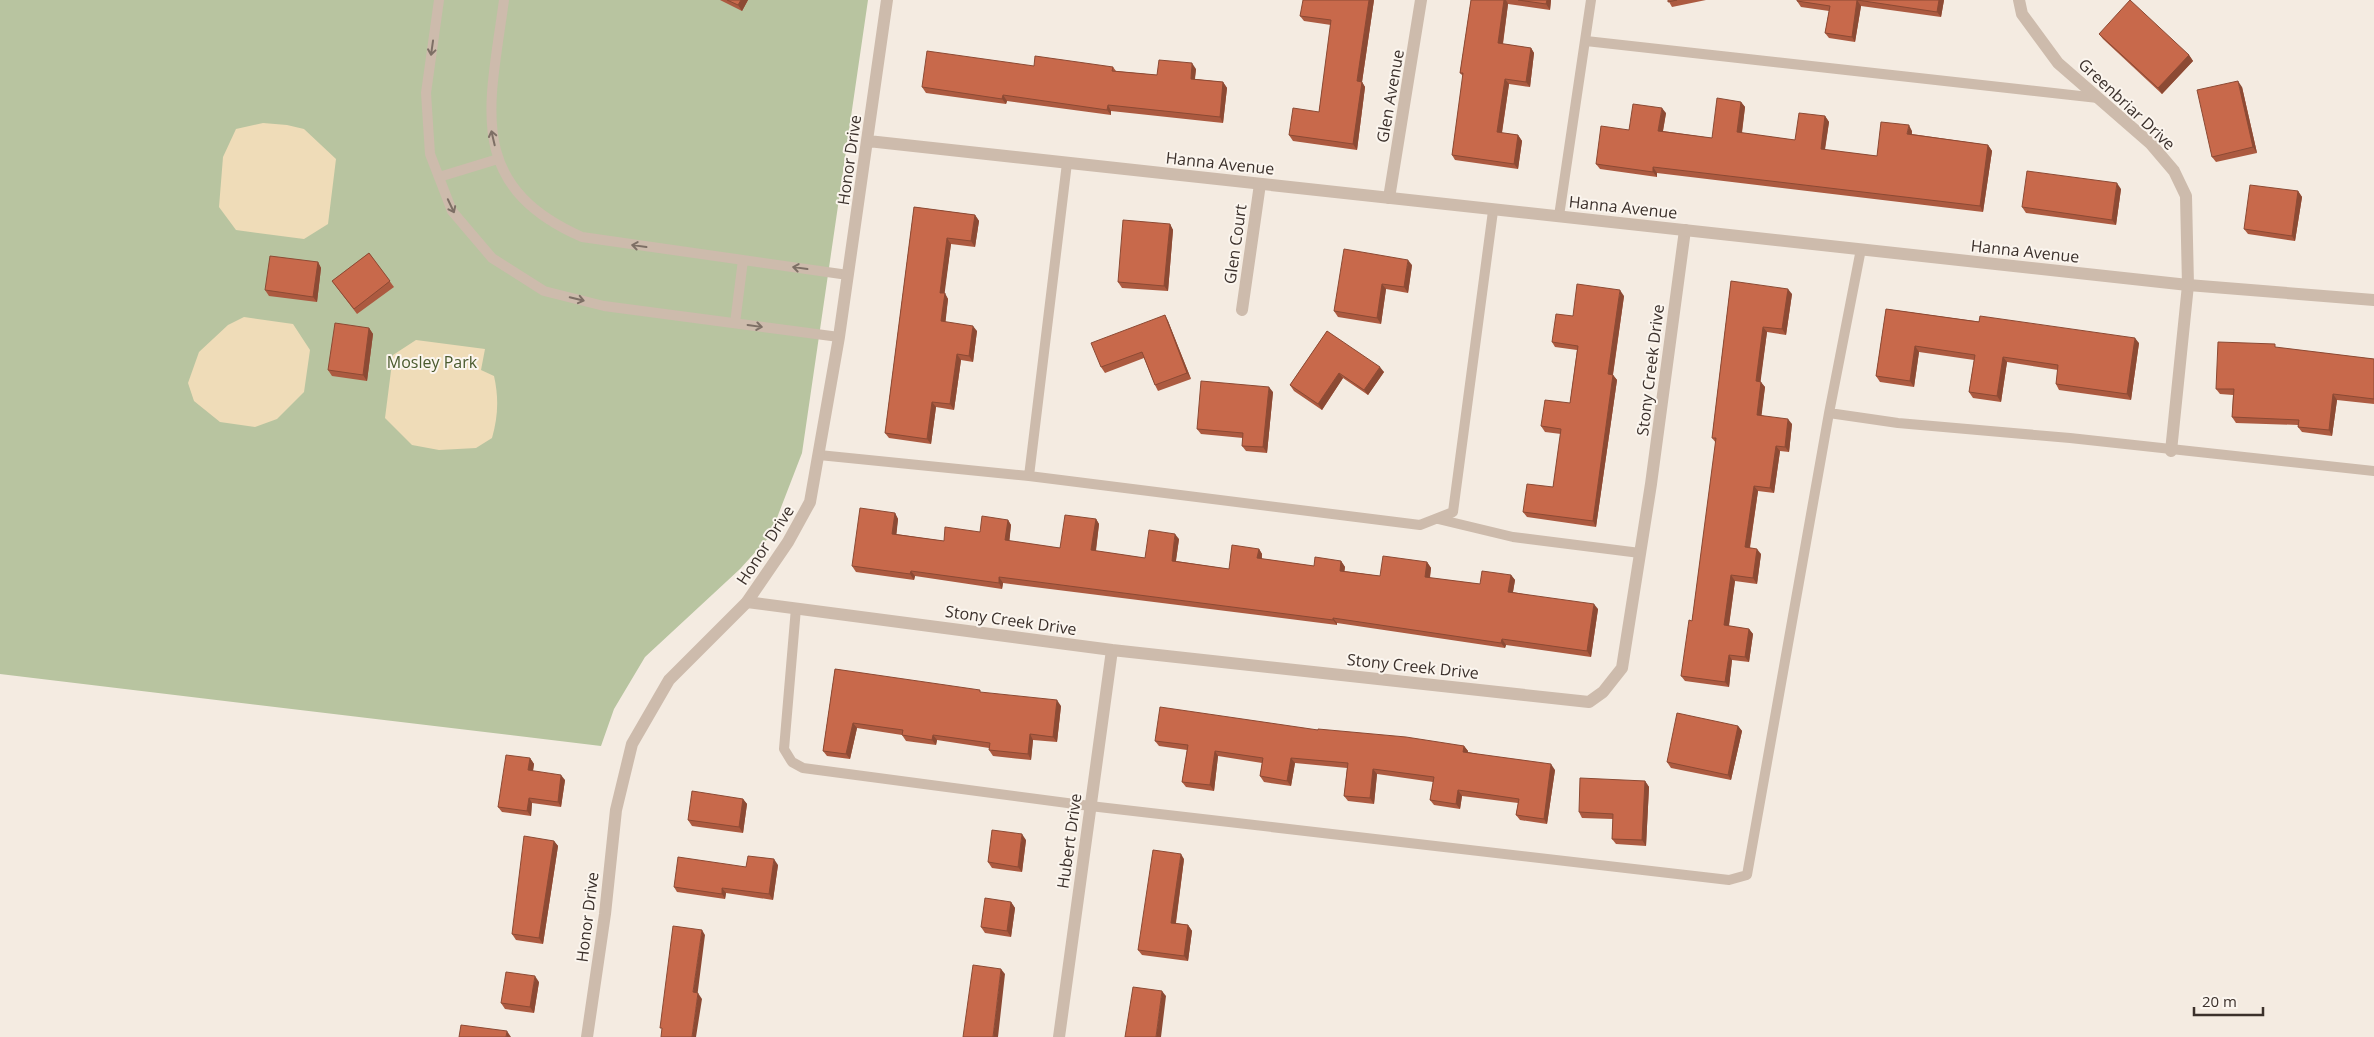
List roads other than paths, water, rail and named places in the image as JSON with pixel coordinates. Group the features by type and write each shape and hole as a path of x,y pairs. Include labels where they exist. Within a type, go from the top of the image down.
{"street":[{"name":"Honor Drive","path":"587,1037 605,914 616,810 632,744 669,680 748,602 788,542 810,502 839,337 887,0"},
{"name":"Glen Avenue","path":"1390,198 1422,0"},
{"name":"Greenbriar Drive","path":"2019,0 2022,14 2058,63 2151,144 2174,171 2186,196 2188,285 2171,451"},
{"name":"Hanna Avenue","path":"868,141 1493,211 1559,216 2188,285 2374,300"},
{"name":"Glen Court","path":"1242,310 1260,184"},
{"name":"Stony Creek Drive","path":"748,602 1112,650 1589,702 1603,692 1622,668 1685,230"},
{"name":"Hubert Drive","path":"1059,1037 1112,650"}],"lane":[{"path":"439,0 426,93 430,154 452,211 492,258 544,291 604,306 839,337"},
{"path":"504,0 491,101 491,131 498,159 512,185 531,208 555,225 582,236 848,275"},
{"path":"1559,216 1591,0"},
{"path":"1586,41 2098,98"},
{"path":"439,177 498,159"},
{"path":"1029,476 1067,163"},
{"path":"819,455 1029,476 1420,525 1438,519 1453,512 1493,211"},
{"path":"796,608 784,749 792,762 803,768 1090,806 1728,880 1747,875 1828,413 1861,249"},
{"path":"735,323 744,260"},
{"path":"1828,413 1898,424 2070,438 2171,451 2374,471"},
{"path":"1438,519 1513,537 1640,553"}],"park label":[{"name":"Mosley Park","path":"432,362"}]}
